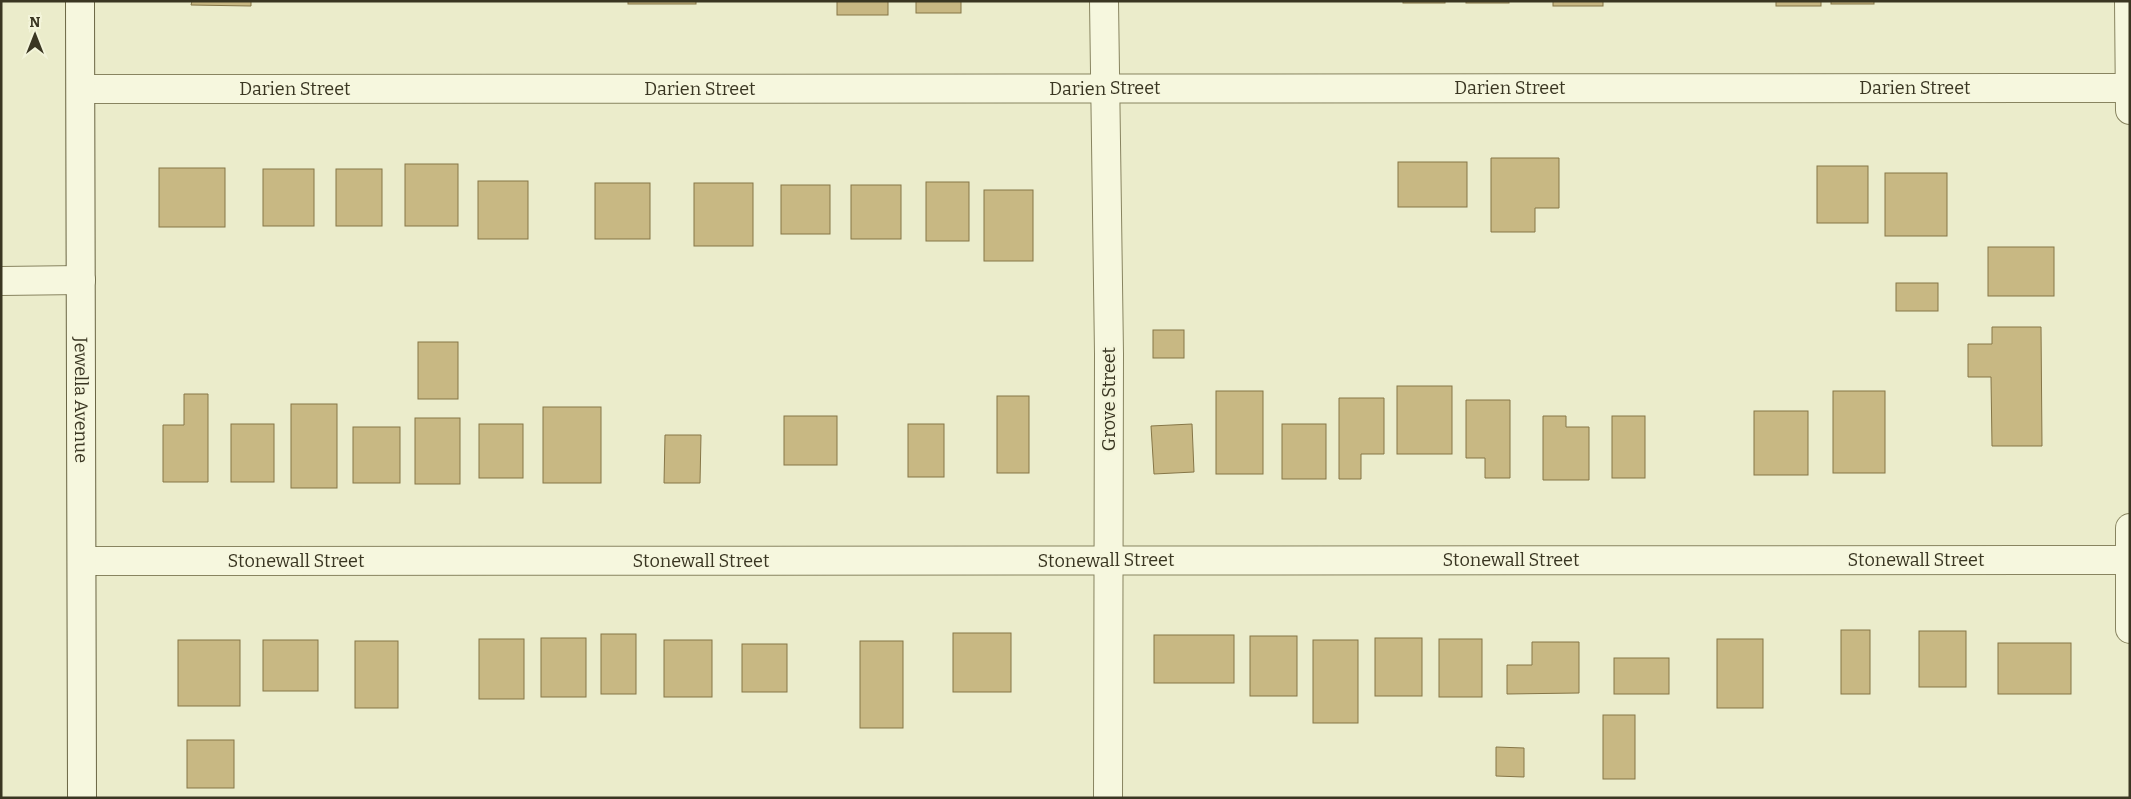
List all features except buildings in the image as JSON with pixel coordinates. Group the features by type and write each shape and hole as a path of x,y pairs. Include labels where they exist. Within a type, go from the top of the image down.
{"street":[{"name":"Jewella Avenue","path":"80,1 82,798"},
{"name":"Grove Street","path":"1104,1 1109,354 1108,798"},
{"path":"2128,1 2129,95"},
{"name":"Darien Street","path":"81,89 1104,88 2129,95"},
{"path":"1,281 81,280"},
{"path":"2130,528 2130,629"},
{"name":"Stonewall Street","path":"82,561 2129,560"}]}
